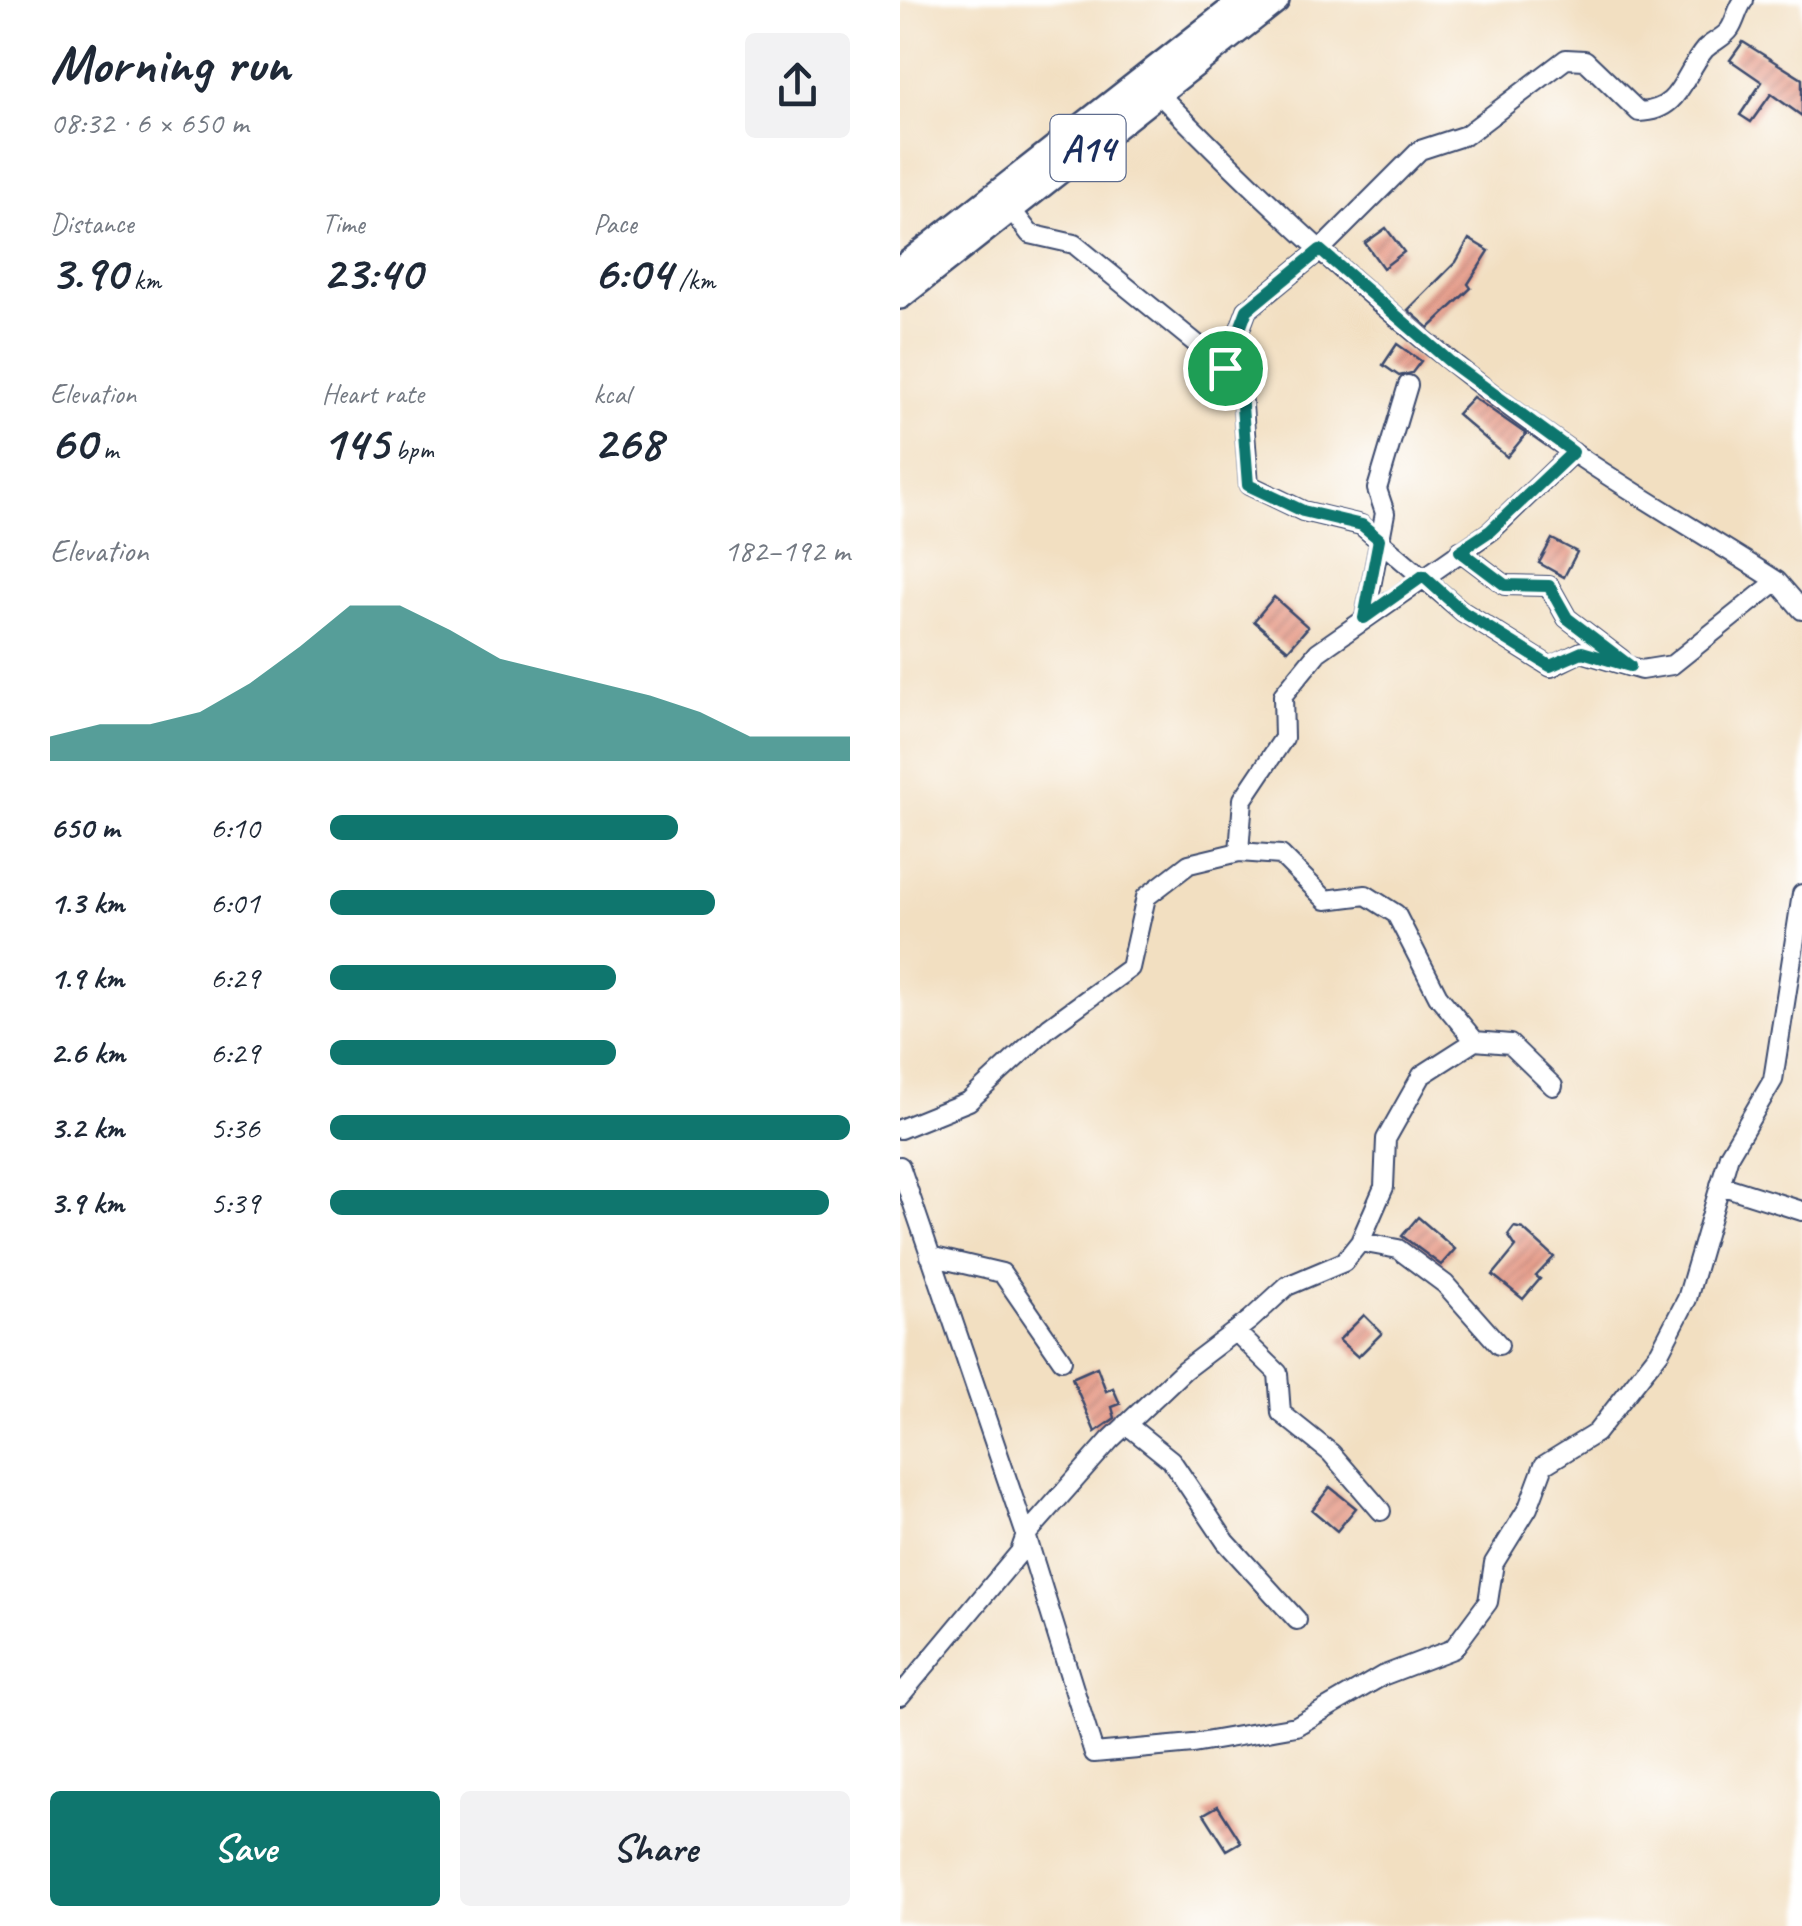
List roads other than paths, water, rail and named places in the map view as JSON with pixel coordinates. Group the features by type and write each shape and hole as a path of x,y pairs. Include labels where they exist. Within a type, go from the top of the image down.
{"highway":[{"path":"900,270 1244,0"},
{"name":"A14","path":"900,296 1276,0"}],"street":[{"path":"1225,368 1247,310 1320,250 1420,150 1466,136 1566,59 1585,60 1639,112 1654,112 1671,102 1706,48 1730,30 1744,0"},
{"path":"1158,92 1320,250 1449,361 1573,452 1777,581 1802,610"},
{"path":"1011,209 1030,234 1074,244 1240,380 1248,485 1303,511 1362,525 1463,612 1550,666 1582,652 1641,670 1672,665 1777,581"},
{"path":"1364,618 1386,512 1377,489 1408,386"},
{"path":"1239,852 1243,800 1284,738 1283,695 1318,652 1490,531 1573,452"},
{"path":"1460,551 1505,585 1549,586 1567,618 1630,666"},
{"path":"900,1129 968,1101 1050,1027 1130,968 1146,897 1189,864 1239,852 1280,855 1326,900 1366,894 1396,914 1438,996 1475,1040"},
{"path":"900,1166 1026,1535 1094,1753 1193,1744 1296,1726 1382,1676 1453,1648 1488,1602 1494,1563 1528,1508 1544,1464 1596,1433 1660,1351 1687,1299 1729,1155 1773,1080 1802,894"},
{"path":"900,1696 1020,1552 1026,1535 1126,1424 1184,1370 1287,1286 1344,1262 1360,1242 1384,1188 1386,1138 1422,1076 1475,1040 1510,1044 1552,1086"},
{"path":"1720,1185 1802,1211"},
{"path":"1360,1242 1398,1249 1445,1284 1499,1345"},
{"path":"930,1256 1002,1273 1062,1360"},
{"path":"1235,1331 1278,1374 1281,1413 1331,1454 1381,1510"},
{"path":"1126,1424 1171,1460 1226,1542 1297,1620"}]}
